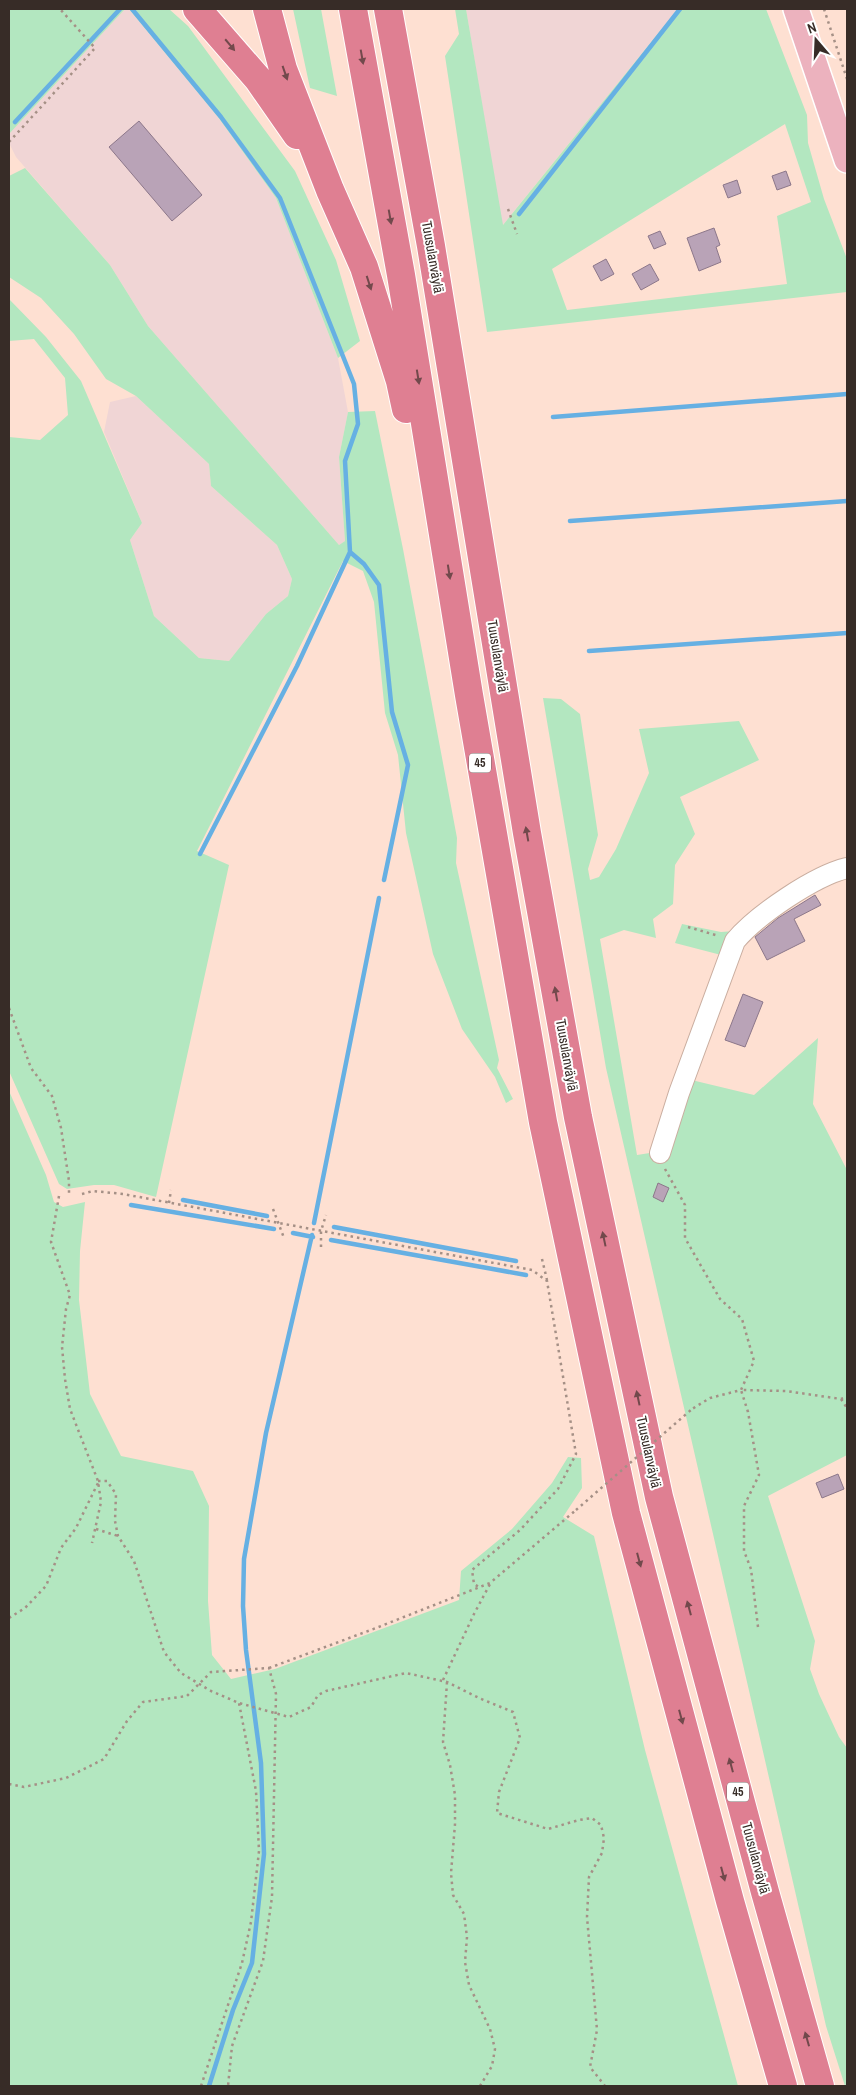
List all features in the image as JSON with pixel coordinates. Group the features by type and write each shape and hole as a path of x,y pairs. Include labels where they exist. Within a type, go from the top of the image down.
{"highway":[{"path":"197,9 258,79 295,131 330,190"},
{"path":"267,9 283,69 330,190 364,267 381,317 400,381 413,444 445,542"},
{"name":"45","path":"353,9 399,265 489,819 543,1122 624,1504 728,1892 783,2086"},
{"name":"Tuusulanväylä","path":"388,9 431,246 526,834 578,1118 659,1497 765,1892 820,2086"},
{"path":"406,9 431,246"}],"main road":[{"path":"796,9 847,160"}],"lane":[{"path":"660,1153 679,1093 735,941 746,927 790,897 834,871 847,868"}],"path":[{"path":"9,142 95,48 60,9"},
{"path":"824,9 847,79"},
{"path":"508,209 517,234"},
{"path":"688,927 735,941"},
{"path":"9,1008 31,1068 52,1096 61,1128 69,1196"},
{"path":"660,1153 667,1176 684,1205 685,1238 720,1299 742,1319 754,1361 741,1390 748,1412 759,1475 744,1506 744,1551 751,1569 758,1627"},
{"path":"169,1203 171,1190"},
{"path":"82,1194 93,1191 169,1203 532,1270 547,1281"},
{"path":"59,1196 51,1242 70,1295 66,1309 62,1348 65,1379 70,1409 98,1481 101,1502 92,1543"},
{"path":"272,1209 284,1238"},
{"path":"321,1247 321,1231 326,1215"},
{"path":"479,1587 474,1584 472,1570 520,1530 558,1489 576,1454 542,1259"},
{"path":"9,1784 24,1787 66,1778 104,1759 127,1721 143,1702 187,1696 211,1672 269,1668 376,1628 490,1582 692,1409 710,1398 741,1390 786,1391 841,1399 847,1397"},
{"path":"841,1399 847,1408"},
{"path":"98,1481 108,1481 116,1494 115,1522 118,1536 134,1561 164,1652 181,1673 199,1684 246,1705 289,1717 311,1707 318,1695 326,1691 406,1673 445,1681 513,1712 520,1738 499,1792 496,1813 548,1829 592,1818 601,1825 604,1838 602,1853 589,1877 587,1917 597,2030 590,2067 605,2086"},
{"path":"9,1618 25,1608 46,1586 61,1548 76,1528 98,1481"},
{"path":"96,1529 118,1536"},
{"path":"480,2086 492,2066 495,2049 490,2029 469,1985 465,1962 467,1937 464,1914 454,1895 451,1873 455,1795 450,1765 443,1742 445,1681 490,1582"},
{"path":"228,2086 232,2046 263,1961 272,1898 274,1712 276,1694 269,1668"},
{"path":"202,2086 242,1963 251,1922 259,1851 256,1791 239,1702"}],"shaded area":[{"path":"125,9 129,9 218,117 276,198 338,358 348,412 339,457 345,541 339,545 148,326 110,265 16,157 9,143 9,134"},
{"path":"466,9 678,9 502,226"},
{"path":"136,396 209,464 211,486 277,545 292,579 288,596 266,614 229,661 199,658 154,616 130,540 142,523 104,432 110,402"}],"green space":[{"path":"9,9 125,9 9,134"},
{"path":"129,9 169,9 188,26 295,171 336,260 360,341 338,358 276,198 218,117"},
{"path":"293,9 321,9 337,96 310,88"},
{"path":"455,9 466,9 503,225 678,9 766,9 807,115 808,143 824,199 847,259 847,292 487,332 445,56 459,34","holes":["785,124 811,202 777,216 787,284 567,310 552,269"]},
{"path":"25,168 110,265 148,326 339,545 345,541 339,457 348,412 375,411 457,838 456,863 499,1060 497,1068 513,1099 506,1103 495,1077 462,1029 433,954 406,833 398,755 385,713 374,602 363,571 343,561 197,851 229,865 156,1197 114,1185 94,1185 67,1189 59,1184 9,1071 9,437 40,440 68,415 65,378 34,339 9,341 9,299 46,337 81,381 142,523 130,540 154,616 199,658 229,661 266,614 288,596 292,579 277,545 211,486 209,464 136,396 106,379 74,334 41,298 9,277 9,176"},
{"path":"543,698 561,699 580,714 598,835 588,869 590,880 599,877 616,849 649,773 639,729 739,721 759,760 680,797 695,834 675,865 673,904 653,919 656,938 624,930 600,939 637,1155 656,1152 679,1077 754,1095 818,1038 813,1104 847,1170 847,1455 768,1496 815,1641 810,1669 819,1694 839,1737 847,1748 847,2086 845,2086 826,2026 606,1068"},
{"path":"682,924 721,932 735,931 725,956 675,943"},
{"path":"9,1091 46,1175 54,1202 63,1207 85,1202 80,1251 79,1300 90,1394 121,1456 193,1471 209,1506 208,1601 212,1655 231,1679 275,1669 459,1600 461,1571 512,1529 552,1483 568,1457 581,1458 582,1488 563,1517 594,1536 645,1750 738,2086 9,2086"}],"building":[{"path":"139,121 202,195 172,221 109,147"},
{"path":"786,171 791,185 777,190 772,176"},
{"path":"737,180 741,193 728,198 723,185"},
{"path":"714,228 720,245 716,247 721,262 699,271 687,238"},
{"path":"660,231 666,244 654,249 648,236"},
{"path":"606,259 614,274 601,281 593,266"},
{"path":"650,264 659,280 641,290 632,274"},
{"path":"815,895 821,905 794,919 805,941 767,960 755,937 778,918"},
{"path":"743,994 763,1002 745,1047 725,1040"},
{"path":"658,1183 669,1188 663,1202 653,1197"},
{"path":"838,1474 844,1489 822,1498 816,1483"}],"waterway":[{"path":"15,122 120,9"},
{"path":"132,9 221,117 280,198 354,384 358,424 345,461 350,552 364,564 379,585 392,712 408,765 384,880"},
{"path":"519,214 680,9"},
{"path":"553,417 847,394"},
{"path":"570,521 847,501"},
{"path":"200,854 297,666 350,552"},
{"path":"589,651 847,633"},
{"path":"314,1223 379,898"},
{"path":"183,1200 267,1216"},
{"path":"131,1205 274,1229"},
{"path":"334,1227 516,1261"},
{"path":"293,1233 313,1237"},
{"path":"209,2086 233,2010 252,1963 264,1854 261,1763 246,1650 243,1606 244,1559 266,1433 312,1235"},
{"path":"331,1240 526,1275"}]}
